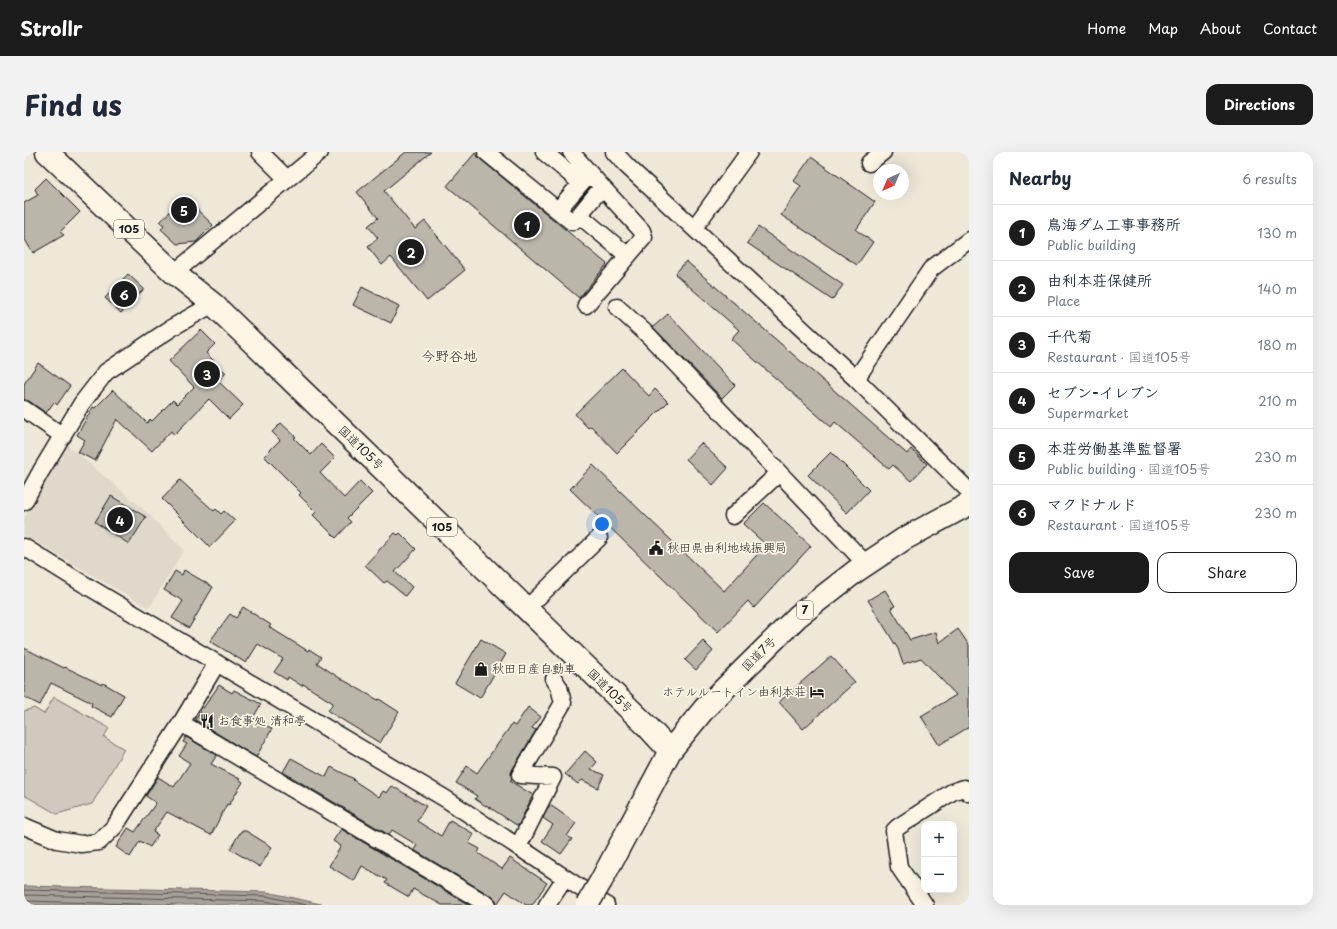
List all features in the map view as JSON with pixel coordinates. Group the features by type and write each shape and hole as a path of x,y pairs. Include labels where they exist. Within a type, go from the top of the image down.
{"highway":[{"name":"国道105号","path":"47,152 174,273 213,304 670,750"},
{"name":"国道7号","path":"587,905 670,750 705,708 798,616 866,564 904,539 969,504"}],"street":[{"path":"260,152 287,179"},
{"path":"174,273 320,152"},
{"path":"486,152 572,222 602,187"},
{"path":"544,152 581,183 602,187 642,231 644,237 586,305"},
{"path":"571,152 581,183 583,210 628,256"},
{"path":"694,228 749,152"},
{"path":"869,163 883,152"},
{"path":"619,154 694,228 856,379 969,491"},
{"path":"558,210 581,183"},
{"path":"856,379 931,269 969,240"},
{"path":"24,502 82,403 106,372 173,327 213,304"},
{"path":"617,307 649,336 866,564"},
{"path":"24,409 62,436"},
{"path":"733,516 779,473"},
{"path":"526,609 599,538"},
{"path":"24,547 446,799 606,905"},
{"path":"24,826 57,840 81,844 99,842 115,826 181,724 217,662"},
{"path":"518,847 553,777 520,775 563,703 554,679"},
{"path":"181,724 488,905"},
{"path":"926,905 899,867 894,831 952,792 964,788 969,793"},
{"path":"547,905 565,878"}],"shaded area":[{"path":"66,444 149,514 184,550 149,608 24,535 24,519"},
{"path":"54,697 109,728 104,737 124,749 92,804 57,814 24,795 24,711 34,708 44,714"}],"water":[{"path":"24,886 267,892 325,905 24,905"}],"building":[{"path":"406,152 431,152 384,191 415,229 425,221 465,270 427,301 391,257 382,265 368,247 378,238 368,226 378,218 357,192"},
{"path":"475,153 480,159 607,264 579,298 447,186"},
{"path":"811,157 875,202 856,230 873,242 857,265 781,215 801,186 794,181"},
{"path":"46,178 80,212 60,232 64,235 33,253 24,238 24,203 38,195 35,189"},
{"path":"184,197 213,225 196,242 177,244 161,229 164,225 160,222"},
{"path":"758,227 843,285 832,300 747,243"},
{"path":"686,261 907,454 911,449 927,464 911,481 893,465 889,469 835,422 831,427 731,339 739,330 675,274"},
{"path":"128,274 144,289 121,313 105,298"},
{"path":"362,287 399,306 391,323 353,305"},
{"path":"668,314 735,385 722,398 653,327"},
{"path":"201,330 215,344 206,353 226,373 218,381 243,405 229,419 209,399 174,435 171,431 152,451 117,419 95,461 78,452 85,440 77,435 93,407 95,408 113,390 147,423 150,419 152,421 173,400 177,404 194,387 169,361"},
{"path":"38,363 70,386 57,405 54,402 46,413 29,401 24,400 24,384"},
{"path":"622,368 649,396 655,389 668,402 617,453 591,426 588,428 575,414"},
{"path":"281,423 296,437 294,438 311,455 321,444 335,458 320,473 344,498 360,481 372,493 347,518 351,522 336,538 313,515 316,512 299,495 301,493 264,456 280,440 272,432"},
{"path":"701,443 728,468 713,485 686,459"},
{"path":"831,452 869,490 847,513 808,475"},
{"name":"秋田県由利地域振興局","path":"593,465 724,591 766,545 743,524 764,503 811,546 754,608 748,601 718,632 570,489"},
{"path":"180,480 214,511 216,509 221,514 224,511 235,521 210,547 162,499"},
{"path":"111,496 146,517 129,544 95,522"},
{"path":"395,533 398,535 400,533 416,549 395,572 412,587 405,596 387,581 384,583 365,565"},
{"path":"184,570 213,587 189,628 172,618 183,601 164,590 175,571 182,575"},
{"path":"885,590 895,606 891,608 910,640 936,632 939,643 958,629 969,645 969,727 939,745 921,716 956,695 921,658 903,664 898,649 868,600"},
{"path":"243,607 271,625 269,627 308,651 309,649 321,657 317,663 338,677 378,700 379,699 399,712 380,743 328,711 333,703 303,684 302,686 288,677 287,680 274,672 283,659 258,644 246,663 210,641 230,614 236,618"},
{"name":"秋田日産自動車","path":"481,639 506,654 480,698 455,683"},
{"path":"703,641 713,651 696,670 685,660"},
{"path":"24,648 102,685 103,683 124,695 112,717 91,706 92,703 51,683 40,705 24,697"},
{"name":"ホテルルートイン由利本荘","path":"831,656 855,682 803,729 779,702"},
{"path":"219,685 232,693 234,690 261,704 253,718 272,729 256,757 195,720"},
{"path":"528,707 541,717 532,728 536,730 511,774 512,779 510,781 533,795 518,826 475,799 477,796 456,783 467,766 477,773 512,724 515,726"},
{"path":"186,737 217,755 211,764 243,782 229,805 227,804 211,835 167,812 153,832 158,835 150,847 140,841 130,857 116,847 128,828 135,832 156,803 146,796 158,777 174,787 190,763 179,756 187,744 183,742"},
{"path":"585,751 597,762 591,769 604,775 598,788 582,780 578,784 565,774"},
{"path":"291,758 326,777 331,767 354,779 353,780 379,797 383,791 387,793 392,786 426,806 417,821 441,836 450,820 474,834 469,843 480,849 478,853 502,869 510,858 547,883 532,905 526,905 506,891 497,904 493,897 414,850 417,845 392,830 389,835 283,772"},
{"path":"550,805 576,823 567,836 572,839 561,854 542,841 553,825 543,818"},
{"path":"341,829 469,905 442,905 413,889 409,897 385,883 387,880 362,866 354,881 329,866 341,846 333,841"},
{"path":"241,831 246,831 272,847 260,867 230,849"}],"place":[{"name":"本荘労働基準監督署","path":"184,210"},
{"name":"鳥海ダム工事事務所","path":"527,225"},
{"name":"由利本荘保健所","path":"411,252"},
{"name":"マクドナルド","path":"124,294"},
{"name":"千代菊","path":"207,374"},
{"name":"セブン-イレブン","path":"120,520"},
{"name":"秋田県由利地域振興局","path":"656,548"},
{"name":"秋田日産自動車","path":"481,669"},
{"name":"ホテルルートイン由利本荘","path":"817,692"},
{"name":"お食事処 清和亭","path":"207,721"}],"district":[{"name":"今野谷地","path":"449,356"}]}
